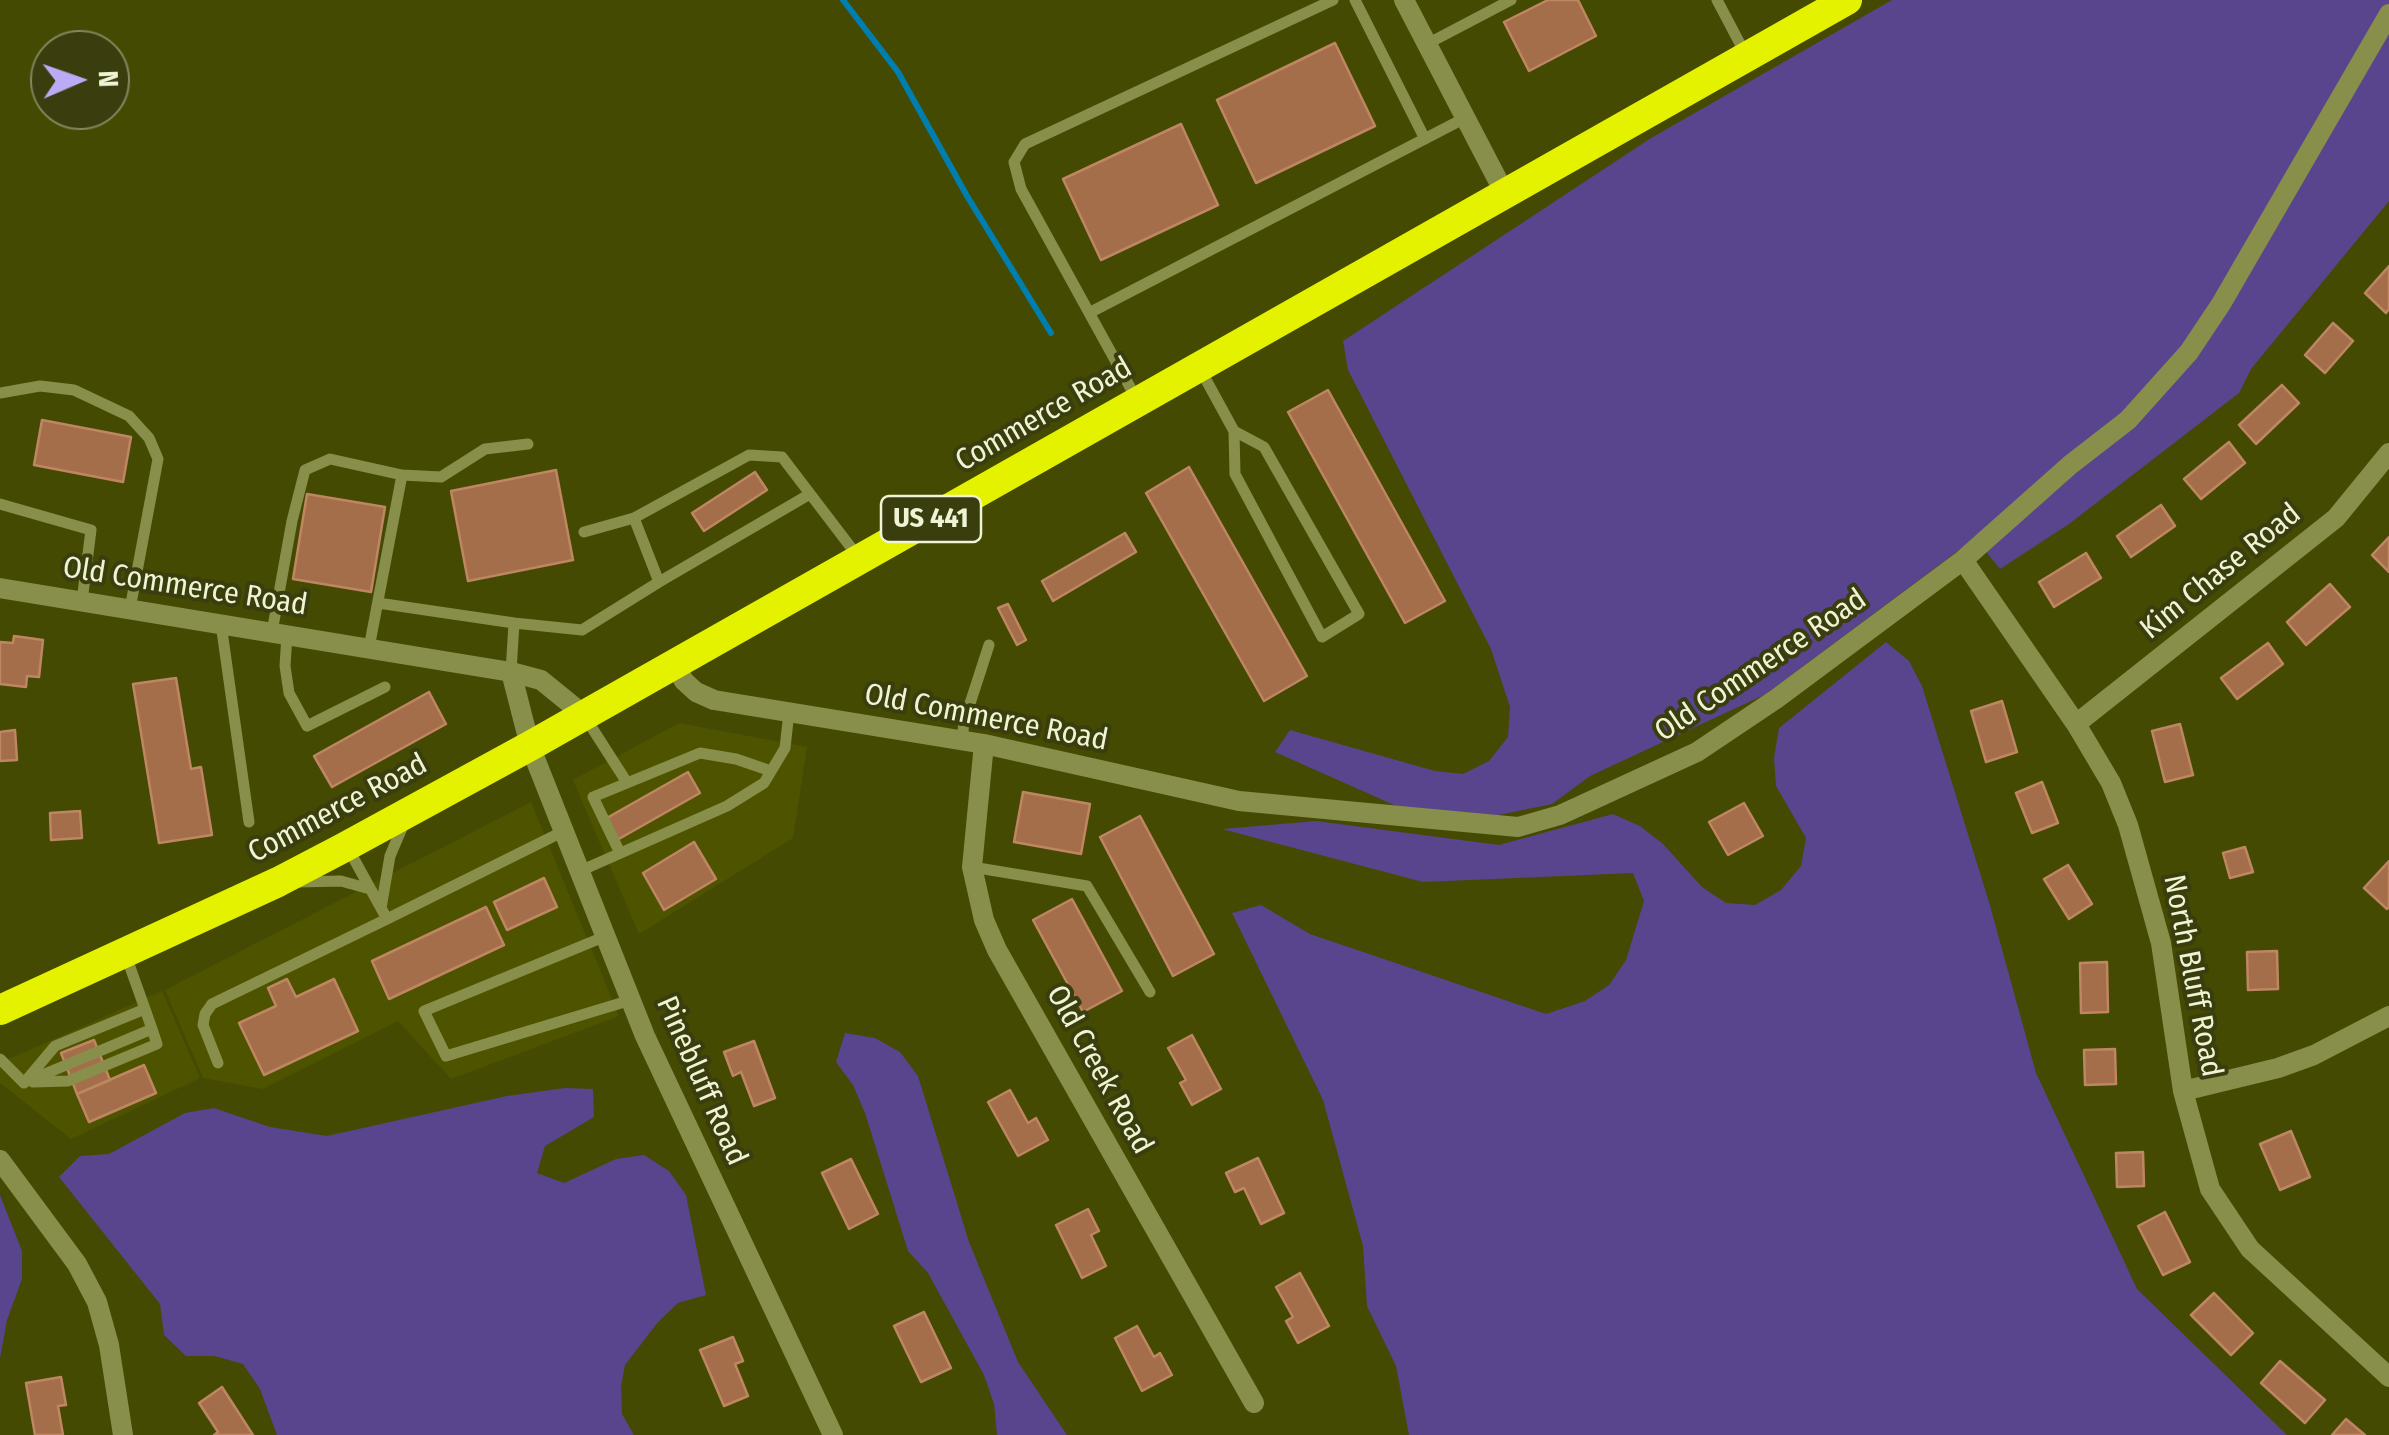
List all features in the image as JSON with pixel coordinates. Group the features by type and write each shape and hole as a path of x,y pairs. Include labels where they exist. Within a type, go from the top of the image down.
{"highway":[{"name":"Commerce Road","path":"0,1010 278,882 530,746 1847,0"}],"street":[{"path":"1404,0 1505,194"},
{"name":"Old Commerce Road","path":"673,662 696,692 714,700 984,744 1239,800 1518,827 1560,815 1697,752 1776,699 1963,560 2070,464 2128,420 2188,352 2221,304 2389,14"},
{"name":"Kim Chase Road","path":"2076,724 2336,518 2389,453"},
{"name":"North Bluff Road","path":"1963,560 2076,724 2111,783 2146,882 2161,942 2183,1092 2210,1188 2250,1249 2389,1377"},
{"name":"Old Commerce Road","path":"0,588 511,672 541,680 584,715"},
{"name":"Pinebluff Road","path":"511,672 530,746 664,1077 833,1435"},
{"name":"Old Creek Road","path":"984,744 972,866 977,899 997,950 1254,1403"},
{"path":"2183,1092 2314,1055 2389,1016"},
{"path":"0,1160 77,1264 97,1302 109,1345 123,1435"}],"lane":[{"path":"1138,402 1021,190 1014,162 1026,144 1333,0"},
{"path":"1354,0 1425,139"},
{"path":"1427,44 1511,0"},
{"path":"1717,0 1747,56"},
{"path":"1089,312 1465,118"},
{"path":"1199,367 1234,431 1235,474 1322,637 1359,614 1264,447 1234,431"},
{"path":"0,393 40,386 74,390 129,416 150,438 158,460 130,609"},
{"path":"385,687 307,726 290,693 279,633 292,521 306,470 330,458 402,475 441,478 485,449 528,444"},
{"path":"584,532 634,518 748,455 782,457 860,558"},
{"path":"369,648 402,475"},
{"path":"378,603 582,630 810,494"},
{"path":"0,504 91,530 82,601"},
{"path":"634,518 658,582"},
{"path":"511,672 514,623"},
{"path":"222,624 249,822"},
{"path":"962,740 989,645"},
{"path":"580,871 727,806 764,783 784,748 789,712"},
{"path":"584,715 626,780"},
{"path":"620,853 593,796 700,754 736,759 771,771"},
{"path":"384,914 390,856 409,812"},
{"path":"218,1063 203,1025 204,1014 212,1004 384,914 564,832"},
{"path":"346,846 384,914"},
{"path":"972,866 1087,886 1150,992"},
{"path":"278,882 341,880 370,889"},
{"path":"606,936 424,1012 446,1056 632,1000"},
{"path":"24,1083 152,1029 125,953"},
{"path":"24,1083 54,1046 145,1009"},
{"path":"0,1058 24,1083"}],"shaded area":[{"path":"1892,0 2389,0 2389,201 2251,369 2239,393 2069,524 2000,569 1975,538 1766,694 1590,776 1552,804 1469,821 1412,813 1275,752 1290,730 1435,771 1463,774 1489,761 1508,737 1510,707 1491,649 1348,370 1343,341 1651,138"},
{"path":"1886,642 1909,661 1922,686 1989,902 2036,1073 2137,1289 2287,1435 1409,1435 1396,1366 1367,1306 1363,1246 1323,1100 1232,913 1261,905 1310,934 1546,1014 1585,1001 1609,985 1626,960 1644,901 1633,873 1423,882 1222,829 1316,821 1499,845 1613,814 1640,826 1663,844 1702,887 1726,903 1755,905 1781,890 1801,866 1806,838 1776,786 1774,758 1779,728"},
{"path":"679,723 807,747 793,838 639,934 573,780"},
{"path":"531,802 619,1016 451,1079 398,1021 263,1089 203,1078 165,990"},
{"path":"162,991 200,1078 71,1139 0,1083 0,1063"},
{"path":"845,1033 875,1038 900,1052 918,1076 969,1242 1018,1362 1067,1435 997,1435 994,1404 984,1375 928,1273 908,1251 865,1113 853,1085 836,1062"},
{"path":"565,1088 593,1089 594,1117 545,1146 537,1173 564,1183 616,1159 644,1155 669,1171 686,1195 706,1295 678,1303 625,1365 622,1414 634,1435 277,1435 260,1389 243,1364 215,1356 186,1356 164,1335 160,1304 59,1177 80,1156 109,1154 185,1113 214,1108 270,1127 327,1136 507,1096"},
{"path":"0,1195 22,1251 22,1279 7,1320 0,1358"}],"building":[{"path":"1548,0 1578,0 1596,36 1529,71 1504,22"},
{"path":"1335,43 1375,126 1256,183 1217,100"},
{"path":"1181,124 1218,205 1101,260 1063,179"},
{"path":"2389,266 2389,309 2386,313 2365,293"},
{"path":"2333,323 2353,341 2325,373 2305,355"},
{"path":"2282,385 2299,403 2256,444 2239,425"},
{"path":"1328,390 1445,601 1405,623 1288,412"},
{"path":"42,420 131,437 123,482 34,465"},
{"path":"2229,442 2245,463 2201,499 2184,479"},
{"path":"1189,467 1307,676 1264,701 1146,493"},
{"path":"556,470 573,560 468,581 451,491"},
{"path":"755,472 767,490 704,531 692,513"},
{"path":"307,494 385,507 371,592 293,579"},
{"path":"2161,505 2175,526 2131,557 2117,536"},
{"path":"1125,533 1136,552 1053,601 1042,581"},
{"path":"2389,537 2389,572 2372,555"},
{"path":"2086,553 2101,578 2054,607 2039,582"},
{"path":"2330,584 2350,607 2306,645 2287,622"},
{"path":"1008,604 1026,640 1017,645 998,608"},
{"path":"14,636 43,640 39,677 27,676 26,687 0,684 0,642 13,643"},
{"path":"2268,643 2283,664 2237,699 2221,678"},
{"path":"176,678 191,769 201,767 212,835 159,843 133,684"},
{"path":"429,692 446,724 332,787 314,756"},
{"path":"2002,701 2017,752 1986,762 1971,711"},
{"path":"2180,724 2193,775 2165,782 2152,731"},
{"path":"15,730 17,760 0,761 0,732"},
{"path":"688,772 700,793 617,840 605,819"},
{"path":"2042,782 2058,823 2032,833 2016,793"},
{"path":"1023,792 1090,804 1081,854 1014,842"},
{"path":"1744,803 1763,836 1728,855 1709,822"},
{"path":"80,811 82,838 51,840 50,813"},
{"path":"1140,816 1214,954 1173,976 1100,837"},
{"path":"694,842 716,879 664,910 643,873"},
{"path":"2245,847 2253,872 2230,878 2223,853"},
{"path":"2389,861 2389,907 2387,909 2364,888"},
{"path":"2068,865 2092,904 2069,919 2044,879"},
{"path":"544,878 557,907 507,930 494,902"},
{"path":"1072,899 1122,991 1083,1012 1033,920"},
{"path":"486,907 504,945 389,999 372,961"},
{"path":"2277,951 2278,989 2248,990 2247,952"},
{"path":"2107,962 2108,1012 2081,1013 2080,963"},
{"path":"287,979 296,997 334,979 358,1031 264,1075 239,1023 276,1006 268,988"},
{"path":"1192,1035 1221,1089 1192,1105 1180,1083 1186,1080 1168,1048"},
{"path":"94,1040 110,1080 77,1094 61,1053"},
{"path":"754,1041 775,1098 754,1106 741,1072 733,1076 724,1052"},
{"path":"2115,1049 2116,1084 2085,1085 2084,1050"},
{"path":"144,1065 156,1093 89,1122 77,1094"},
{"path":"1010,1090 1028,1123 1036,1118 1048,1140 1018,1156 988,1102"},
{"path":"2291,1131 2310,1177 2280,1190 2260,1144"},
{"path":"2143,1152 2144,1186 2117,1187 2116,1153"},
{"path":"1258,1158 1284,1213 1261,1224 1244,1188 1235,1192 1226,1173"},
{"path":"851,1159 878,1214 849,1229 822,1173"},
{"path":"1088,1209 1099,1231 1091,1235 1106,1266 1082,1278 1056,1225"},
{"path":"2165,1212 2190,1262 2163,1275 2138,1226"},
{"path":"1300,1273 1329,1326 1298,1343 1286,1321 1293,1317 1276,1287"},
{"path":"2214,1293 2253,1333 2231,1355 2191,1315"},
{"path":"924,1312 951,1368 921,1382 894,1326"},
{"path":"1137,1326 1154,1357 1160,1353 1172,1375 1142,1391 1115,1338"},
{"path":"733,1337 743,1361 735,1364 748,1396 724,1406 700,1350"},
{"path":"2280,1361 2325,1400 2305,1423 2261,1383"},
{"path":"61,1377 66,1405 58,1406 63,1435 35,1435 26,1383"},
{"path":"222,1387 253,1435 214,1435 218,1432 199,1403"},
{"path":"2346,1419 2365,1435 2332,1435"}],"waterway":[{"path":"843,0 898,72 967,196 1051,333"}]}
